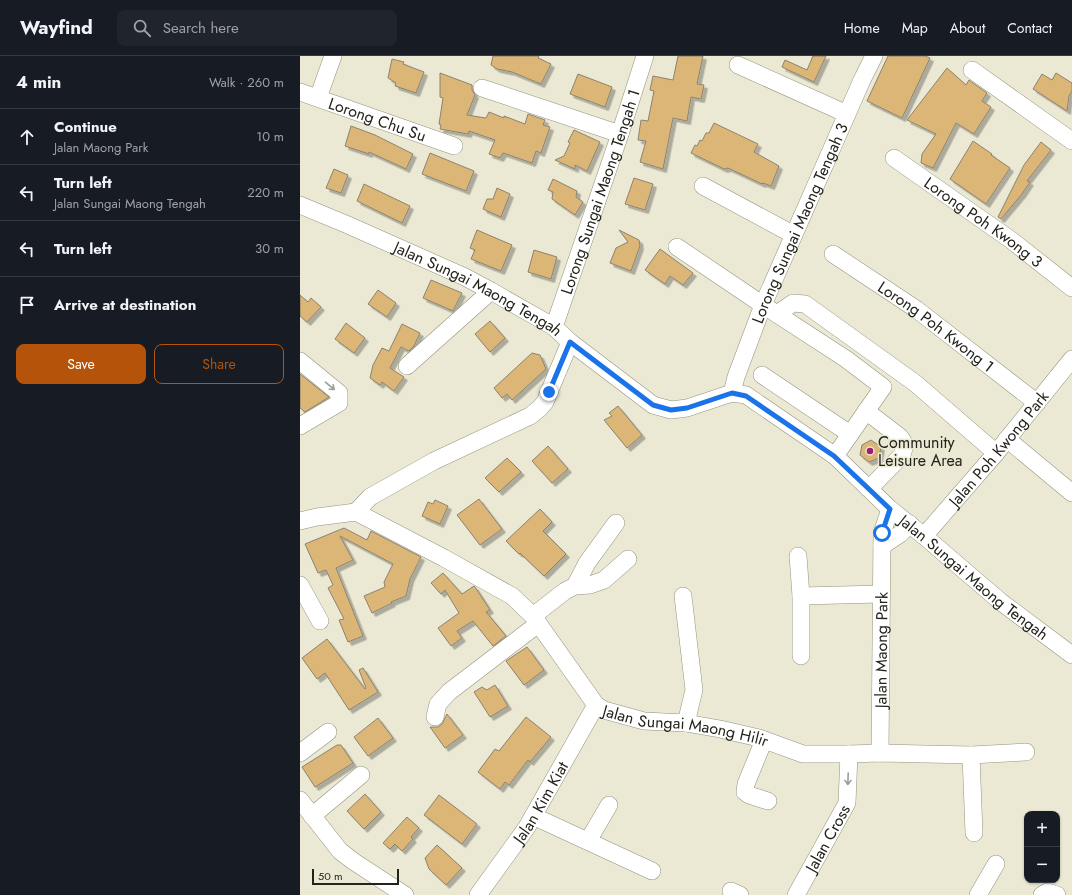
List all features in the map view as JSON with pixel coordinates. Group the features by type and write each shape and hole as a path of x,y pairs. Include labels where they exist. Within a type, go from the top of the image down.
{"street":[{"path":"318,98 333,56"},
{"name":"Lorong Sungai Maong Tengah 1","path":"554,327 645,56"},
{"name":"Lorong Sungai Maong Tengah 3","path":"732,393 736,377 763,306 874,56"},
{"path":"738,65 847,114"},
{"path":"972,70 1072,141"},
{"path":"482,88 620,134"},
{"name":"Lorong Chu Su","path":"300,92 454,146"},
{"name":"Lorong Poh Kwong 3","path":"894,158 1010,240 1072,288"},
{"path":"703,186 794,235"},
{"name":"Jalan Sungai Maong Tengah","path":"300,205 465,277 491,291 554,327 570,342 653,405 676,410 687,408 732,393 746,396 834,456 890,509 910,524 1001,602 1072,655"},
{"path":"677,247 763,306 778,314 846,359 883,387"},
{"name":"Lorong Poh Kwong 1","path":"833,254 916,309 1036,403"},
{"path":"408,366 491,291"},
{"path":"778,314 793,302 805,304 915,384 996,453"},
{"path":"300,521 317,517 356,512 370,497 434,461 530,416 545,402 570,342"},
{"name":"Jalan Poh Kwong Park","path":"924,536 1008,439 1072,359"},
{"path":"300,361 339,393 339,403 300,426"},
{"path":"834,456 896,370"},
{"path":"762,375 850,434"},
{"path":"866,411 900,436 905,445 902,455 869,489"},
{"path":"1008,439 1072,493"},
{"name":"Jalan Maong Park","path":"880,753 882,533 890,509"},
{"name":"Jalan Sungai Maong Hilir","path":"356,512 512,596 535,620 596,705 604,710 644,720 686,723 720,729 764,740 803,754 880,753 971,755 1026,752"},
{"path":"575,586 587,563 616,523"},
{"path":"882,546 900,534 910,524"},
{"path":"798,556 801,596 801,656"},
{"path":"435,717 438,704 448,692 535,620 564,591 575,586 590,585 604,580 628,559"},
{"path":"300,585 320,621"},
{"path":"801,596 881,594"},
{"path":"684,596 694,690 686,723"},
{"name":"Jalan Kim Kiat","path":"478,895 527,827 596,705"},
{"path":"300,753 328,732"},
{"path":"764,740 746,784 745,792 768,801"},
{"name":"Jalan Cross","path":"796,895 847,803 848,754"},
{"path":"971,755 974,833"},
{"path":"312,816 361,775"},
{"path":"300,800 340,851 353,861 382,889 404,895"},
{"path":"588,841 609,805"},
{"path":"533,816 652,871"},
{"path":"978,895 996,864"},
{"path":"1042,895 1047,892 1058,895"}],"building":[{"path":"493,56 539,56 538,58 551,64 541,84 512,72 497,69 491,65"},
{"path":"678,56 703,56 697,84 704,85 701,99 691,97 687,121 673,118 663,169 640,162 646,141 638,140 641,120 648,121 654,91 650,90 653,76 673,80"},
{"path":"813,56 826,56 814,82 782,67 785,60 807,70"},
{"path":"888,56 925,56 930,58 902,118 867,101"},
{"path":"392,59 404,62 403,64 424,72 416,93 395,86 396,83 388,78"},
{"path":"947,68 966,85 969,80 987,93 982,101 991,107 974,134 956,123 933,168 921,163 922,154 936,134 907,120"},
{"path":"440,73 472,85 472,90 475,95 467,115 486,118 489,112 525,124 528,114 545,120 543,125 550,127 541,153 536,151 532,163 503,153 500,158 489,154 495,140 469,131 468,134 440,129 441,125 439,124 443,98 440,97"},
{"path":"1056,73 1072,83 1072,91 1069,96 1067,111 1033,89 1042,74 1052,80"},
{"path":"578,74 612,87 605,107 570,94"},
{"path":"714,123 758,144 754,152 779,166 771,186 762,184 728,168 724,169 691,153 695,145 697,146 700,140 702,141 706,133 709,133"},
{"path":"351,126 375,135 413,154 406,169 369,152 369,154 345,146"},
{"path":"574,130 600,142 587,171 575,165 575,169 555,160 564,156 570,143 568,142"},
{"path":"973,141 1010,168 986,204 950,179"},
{"path":"1041,142 1051,150 1027,181 1030,182 1022,194 1001,219 998,217 1024,165"},
{"path":"430,153 474,171 466,191 422,174"},
{"path":"334,169 348,175 341,193 326,188"},
{"path":"634,178 653,184 645,210 625,204"},
{"path":"553,179 577,191 576,197 583,202 575,215 552,199 553,192 548,190"},
{"path":"364,184 410,206 402,223 357,201"},
{"path":"497,188 510,194 501,217 483,209 487,199 493,199"},
{"path":"477,230 512,245 501,271 471,259 475,250 470,248"},
{"path":"619,230 639,240 640,246 631,271 610,263 616,248 628,242"},
{"path":"660,249 693,273 683,285 670,276 665,284 645,270"},
{"path":"534,250 557,257 551,279 528,272"},
{"path":"431,280 462,293 453,311 423,298"},
{"path":"378,290 396,303 387,317 368,304"},
{"path":"300,295 308,302 311,298 321,307 307,322 300,316"},
{"path":"490,321 505,338 490,352 475,334"},
{"path":"346,323 365,338 354,353 335,339"},
{"path":"402,324 420,333 414,346 409,351 401,347 390,368 404,377 394,391 382,382 380,385 370,378 373,365 382,348 389,351"},
{"path":"532,353 540,355 546,369 512,400 507,394 502,398 494,388"},
{"path":"300,374 329,397 305,412 300,408"},
{"path":"618,406 642,435 627,448 604,420 612,416 609,413"},
{"name":"Community Leisure Area","path":"871,440 881,447 879,458 869,462 860,455 862,445"},
{"path":"548,446 568,469 552,483 532,461"},
{"path":"507,458 521,472 499,492 485,478"},
{"path":"479,499 502,529 480,545 457,515"},
{"path":"435,500 448,506 440,524 422,516 428,502 433,504"},
{"path":"540,509 552,522 543,531 566,554 544,576 506,541"},
{"path":"344,528 367,540 371,531 421,557 410,579 406,596 391,602 392,603 372,613 364,596 385,587 384,582 393,564 340,536 353,560 336,568 363,636 348,642 339,620 344,619 328,588 333,585 326,570 318,573 305,544"},
{"path":"443,573 462,594 474,586 475,587 490,610 486,612 506,636 493,646 473,621 457,631 462,638 451,646 438,628 459,613 445,590 441,594 431,583"},
{"path":"327,639 365,689 366,688 359,670 363,668 378,692 349,710 325,673 317,679 302,658"},
{"path":"527,647 544,670 524,685 506,661"},
{"path":"495,685 508,706 490,717 474,692 482,687 487,690"},
{"path":"447,714 463,735 445,748 430,727 438,727 442,724"},
{"path":"526,717 551,737 530,762 528,760 509,785 505,782 500,789 478,772 495,749 499,751"},
{"path":"378,718 393,738 368,756 354,737"},
{"path":"337,745 341,745 353,763 315,787 302,767"},
{"path":"365,794 381,812 364,829 347,811"},
{"path":"439,795 477,824 462,844 424,815"},
{"path":"407,817 419,828 411,837 413,839 402,851 395,844 390,849 383,843"},
{"path":"437,845 462,868 446,885 429,869 425,858"}],"place":[{"name":"Community Leisure Area","path":"870,451"}],"route":[{"path":"549,392 570,342 653,405 671,410 687,408 732,393 746,396 834,456 890,509 883,525 882,533"}]}
